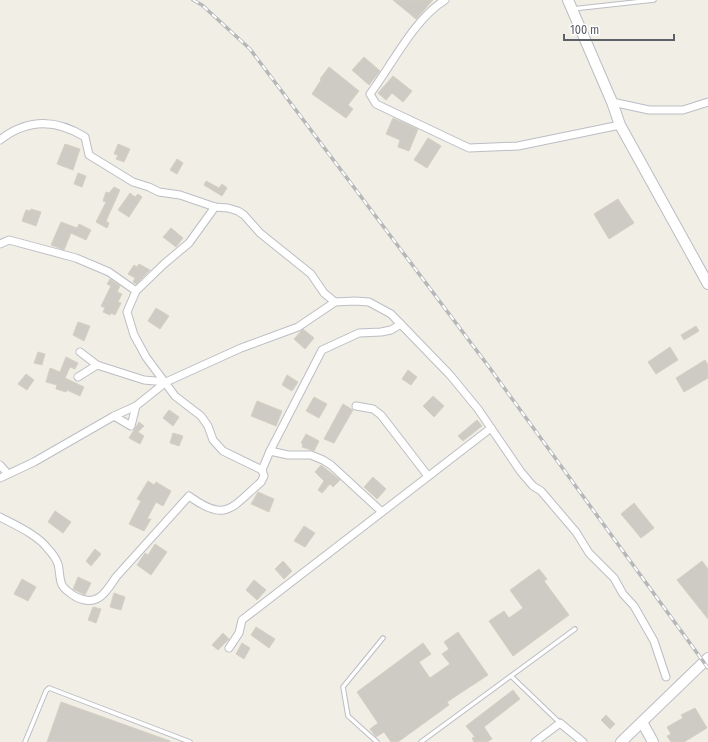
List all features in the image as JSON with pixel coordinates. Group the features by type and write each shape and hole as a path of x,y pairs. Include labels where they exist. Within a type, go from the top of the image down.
{"main road":[{"path":"570,5 612,102 620,125 708,284"},
{"path":"621,742 708,658"},
{"path":"642,722 653,742"}],"street":[{"path":"445,0 410,34 385,75 370,94 376,104 469,148 518,146 620,125"},
{"path":"612,102 649,110 683,110 708,102"},
{"path":"0,140 8,134 30,124 57,124 72,129 85,137 89,155 133,182 159,192 180,195 215,207 228,208 244,215 260,233 311,274 324,293 336,302"},
{"path":"215,207 189,243 136,290 127,312 134,335 146,357 175,396 201,416 208,426 212,440 223,451 262,470"},
{"path":"0,244 10,240 76,258 109,272 136,290"},
{"path":"0,478 98,427 114,416 136,406 166,382 241,348 298,328 336,302 368,302 391,314 450,375 491,428 521,472 552,503 576,532 589,553 614,578 634,606 654,641 666,677"},
{"path":"0,517 24,529 48,547 58,565 59,577 63,587 72,595 89,602 93,601 106,592 116,577 189,496 205,508 221,512 231,507 261,482 264,476 262,470 270,451 322,350 359,333 391,330 401,324"},
{"path":"80,352 97,365 144,380 166,382"},
{"path":"78,377 97,365"},
{"path":"114,416 131,426 136,406"},
{"path":"356,406 365,406 381,415 428,476"},
{"path":"229,648 239,633 242,620 491,428"},
{"path":"270,451 288,455 311,455 323,460 331,465 382,512"},
{"path":"0,465 8,474"},
{"path":"535,742 560,723 583,742"}],"lane":[{"path":"570,5 654,0"},
{"path":"422,742 575,629"},
{"path":"377,742 348,716 343,687 383,638"},
{"path":"511,676 560,723"},
{"path":"26,742 46,691 49,688 190,742"}],"building":[{"path":"393,0 433,0 416,19"},
{"path":"364,57 380,71 369,85 352,70"},
{"path":"329,67 359,91 348,105 353,109 346,118 312,94 321,80 320,79"},
{"path":"393,76 412,91 403,102 392,93 386,100 378,93"},
{"path":"393,118 418,129 409,151 398,147 400,140 386,134"},
{"path":"428,138 441,146 427,168 414,160"},
{"path":"65,144 80,149 73,170 57,164"},
{"path":"118,144 130,149 124,162 116,159 118,155 114,154"},
{"path":"177,159 183,163 177,174 170,170"},
{"path":"78,173 86,176 82,187 74,184"},
{"path":"206,181 219,188 222,184 227,188 222,196 204,185"},
{"path":"114,187 120,190 106,221 109,223 107,228 96,222 106,202 103,201 106,192 109,193"},
{"path":"130,193 135,197 138,194 142,197 129,217 118,210"},
{"path":"618,199 634,223 609,239 594,214"},
{"path":"31,209 41,212 36,226 22,221 26,210 30,211"},
{"path":"61,222 77,228 79,224 91,230 86,240 71,233 64,250 51,245"},
{"path":"171,228 183,238 176,247 163,237"},
{"path":"139,264 150,270 136,284 133,282 135,278 128,274 134,265 137,267"},
{"path":"110,279 120,286 117,292 122,294 118,302 121,303 115,315 111,313 110,315 103,312 105,308 101,306 111,286 107,284"},
{"path":"156,308 169,316 160,329 148,321"},
{"path":"78,322 90,326 84,341 73,335"},
{"path":"696,326 699,331 684,340 681,335"},
{"path":"303,329 314,338 305,349 294,339"},
{"path":"670,347 678,360 656,374 648,362"},
{"path":"38,352 45,354 42,365 34,363"},
{"path":"66,357 78,363 75,369 70,367 65,378 84,387 80,396 67,390 66,392 56,389 57,385 46,382 50,368 60,372"},
{"path":"705,360 708,365 708,378 684,392 676,378"},
{"path":"408,370 417,377 411,385 402,379"},
{"path":"26,374 34,380 27,390 18,384"},
{"path":"287,375 298,382 292,391 282,385"},
{"path":"433,396 444,406 434,417 423,406"},
{"path":"314,397 327,404 319,418 306,411"},
{"path":"257,401 282,411 276,426 251,416"},
{"path":"343,404 353,410 334,443 324,439"},
{"path":"169,410 179,417 173,426 163,418"},
{"path":"477,420 482,426 463,441 458,436"},
{"path":"139,422 144,426 138,432 144,436 140,444 129,438"},
{"path":"173,433 183,436 179,446 170,443"},
{"path":"306,434 319,441 314,451 302,447 303,444 301,443"},
{"path":"321,465 340,480 333,487 330,484 322,493 318,490 324,481 315,472"},
{"path":"373,477 386,489 377,499 364,487"},
{"path":"148,481 154,485 156,482 171,491 163,506 156,502 147,519 151,519 144,531 129,524 141,501 137,499"},
{"path":"258,492 274,499 269,512 251,504"},
{"path":"634,503 654,528 641,538 621,514"},
{"path":"55,511 71,522 63,533 48,522"},
{"path":"304,526 315,533 305,547 294,541"},
{"path":"155,544 167,552 151,575 137,565 145,553 148,555"},
{"path":"95,549 101,554 91,566 86,561"},
{"path":"283,561 292,571 284,579 275,569"},
{"path":"702,561 708,569 708,619 677,580"},
{"path":"539,569 547,579 544,581 569,615 513,656 489,621 504,611 509,618 523,608 510,590"},
{"path":"78,577 91,583 85,595 73,589"},
{"path":"22,579 36,587 28,601 14,594"},
{"path":"254,580 266,590 257,600 246,590"},
{"path":"114,593 125,597 121,610 110,607"},
{"path":"93,607 101,609 96,623 88,620"},
{"path":"256,627 275,639 269,648 251,635"},
{"path":"458,632 488,675 447,702 449,705 398,742 391,742 384,732 376,737 370,729 378,723 357,692 423,643 431,654 419,662 430,678 450,664 442,654 449,649 444,642"},
{"path":"223,633 229,639 218,650 212,645"},
{"path":"242,643 250,648 244,659 236,654"},
{"path":"513,690 520,699 484,727 492,739 487,742 474,742 472,738 475,737 466,726"},
{"path":"61,702 170,741 170,742 47,742"},
{"path":"695,708 707,728 684,742 671,742 667,736 671,734 667,727 683,718 681,715"},
{"path":"606,715 615,724 610,729 601,720"}],"railway":[{"path":"193,0 202,5 250,49 489,367 708,668"}]}
